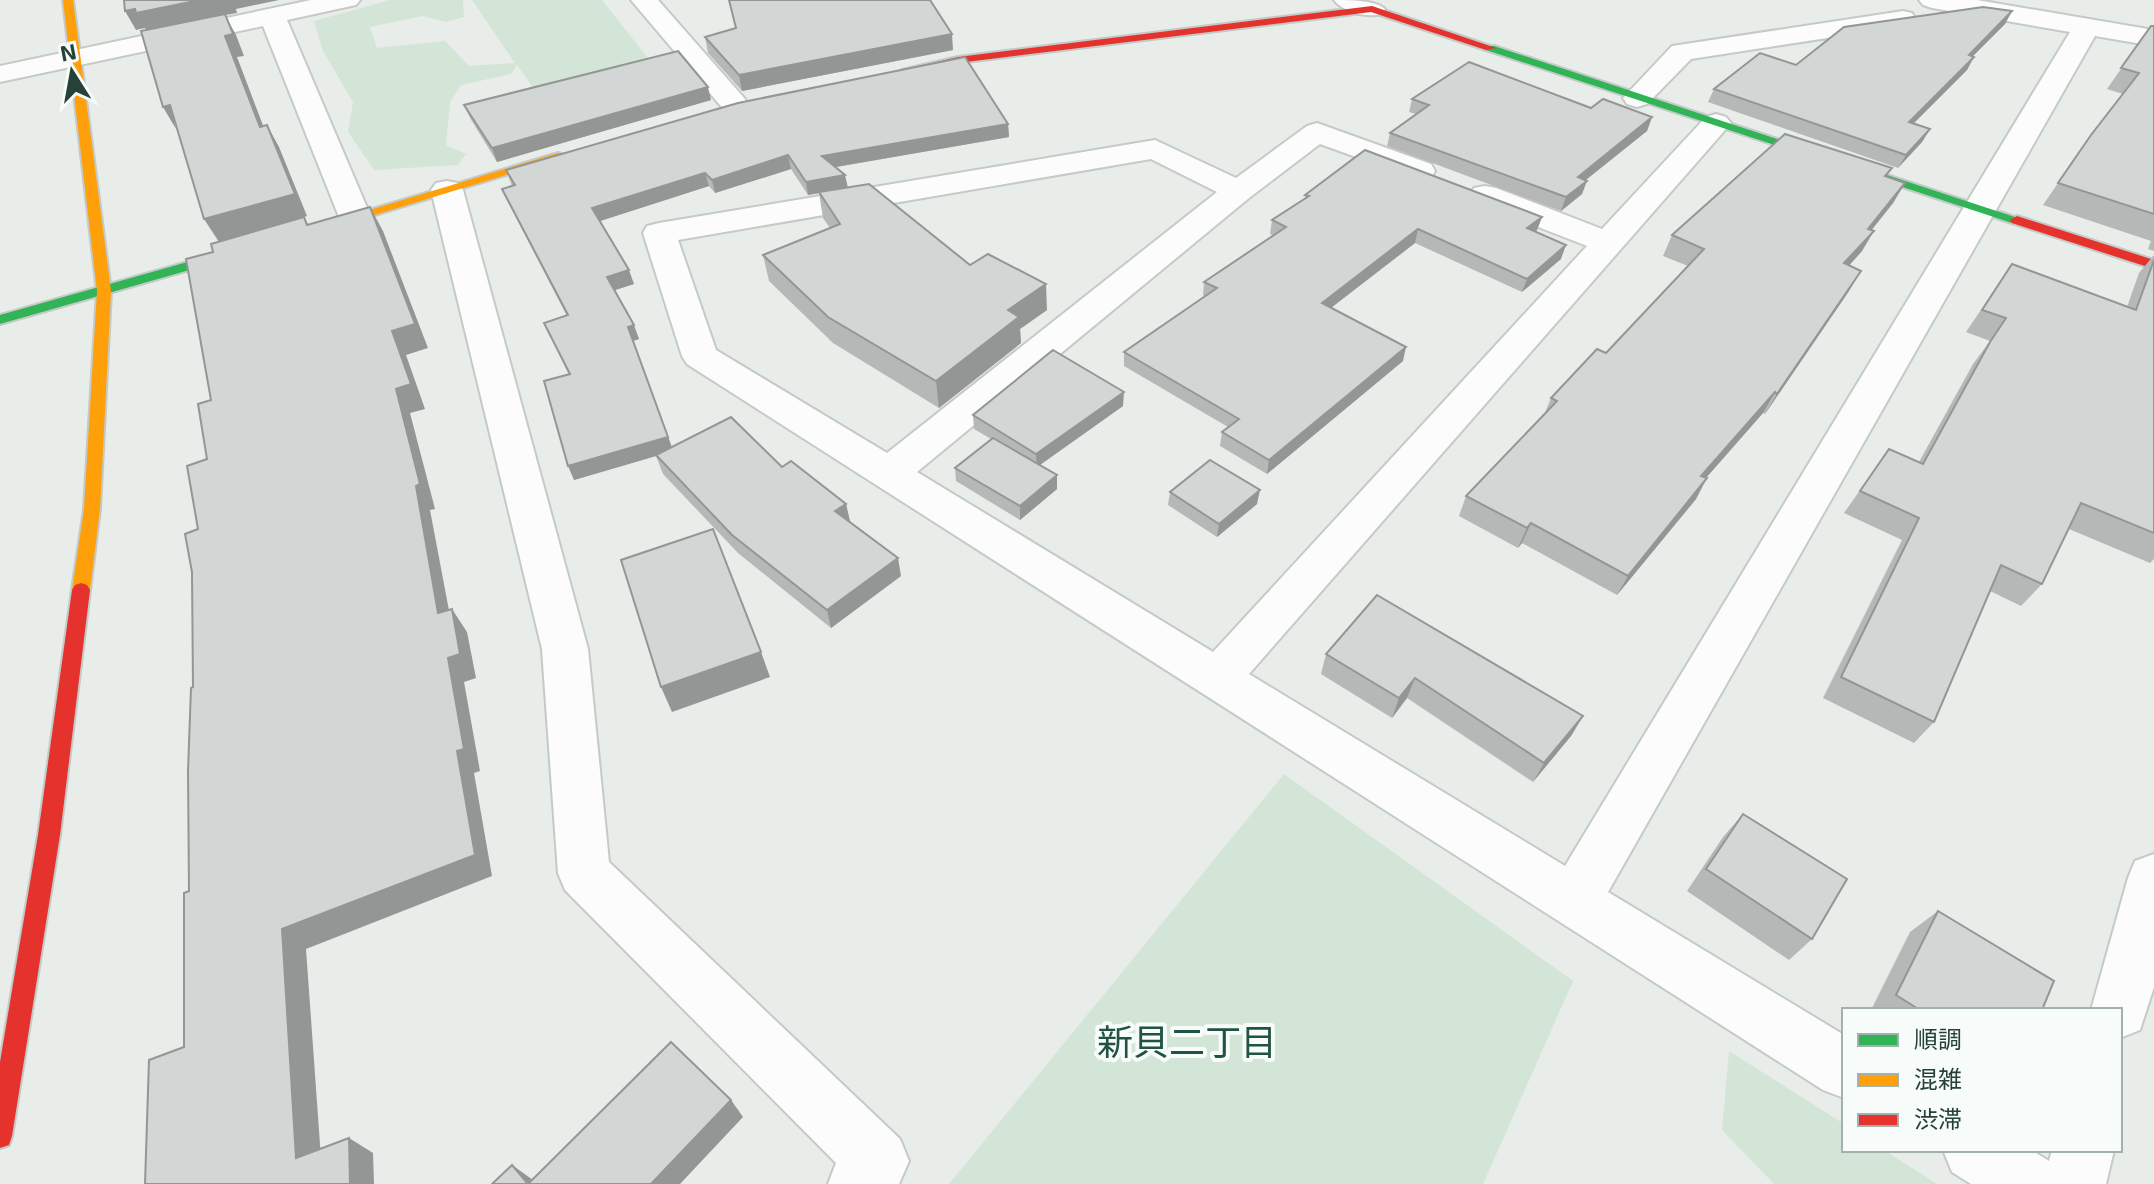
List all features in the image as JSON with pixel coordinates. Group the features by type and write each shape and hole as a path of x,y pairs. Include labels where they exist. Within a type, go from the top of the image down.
{"street":[{"path":"0,1136 49,835 92,509 104,291 68,0"},
{"path":"0,74 347,0"},
{"path":"644,0 735,106"},
{"path":"1347,0 1637,98 2154,265"},
{"path":"1935,0 2154,38"},
{"path":"1637,98 1682,52 1976,8"},
{"path":"884,75 958,60 1372,9"},
{"path":"273,17 355,217"},
{"path":"1574,900 2087,26"},
{"path":"1217,678 1716,123"},
{"path":"889,473 1238,191 1317,132 1607,242"},
{"path":"1238,191 1155,149 659,233 700,356 1842,1068"},
{"path":"296,235 584,150"},
{"path":"447,190 565,649 584,873 878,1161 859,1184"},
{"path":"0,320 266,243"},
{"path":"2121,1008 2154,878"},
{"path":"1977,1152 2028,1184"},
{"path":"2075,1184 2083,1152"}],"green space":[{"path":"390,0 463,0 464,17 446,22 423,16 370,27 377,48 445,41 469,66 515,63 472,0 602,0 648,58 534,89 517,65 511,74 461,85 450,102 446,145 466,154 458,165 374,170 348,132 353,102 323,51 314,21"},
{"path":"1284,774 1573,981 1483,1184 949,1184"},
{"path":"1729,1051 1842,1123 1842,1152 1887,1152 1937,1184 1774,1184 1722,1130"}],"building":[{"path":"124,0 200,0 136,13 135,9 125,11"},
{"path":"729,0 930,0 952,34 739,75 705,37 736,28"},
{"path":"1983,7 2012,11 1969,55 1974,57 1909,122 1930,129 1906,155 1714,89 1760,53 1796,65 1844,27"},
{"path":"225,14 233,34 225,36 260,127 267,125 295,194 204,219 170,105 163,107 141,31"},
{"path":"2154,26 2154,214 2058,183 2139,73 2121,68"},
{"path":"678,51 708,87 492,148 464,105"},
{"path":"965,57 1008,124 822,156 845,175 806,182 788,155 712,180 705,173 592,208 629,270 607,277 634,325 628,327 668,437 568,466 544,381 570,374 544,323 568,315 502,189 515,185 506,170 738,103"},
{"path":"1469,62 1591,108 1603,99 1652,117 1578,177 1587,181 1566,197 1390,133 1429,105 1412,99"},
{"path":"1785,134 1892,168 1885,176 1905,183 1868,229 1874,231 1844,263 1861,271 1777,394 1775,392 1701,476 1707,478 1628,576 1531,523 1527,528 1466,496 1557,401 1551,398 1597,349 1606,353 1704,249 1672,235"},
{"path":"1365,150 1542,217 1527,228 1566,245 1527,279 1418,229 1322,303 1406,347 1269,460 1222,432 1239,419 1124,352 1217,288 1204,282 1286,227 1272,220 1309,196 1305,195"},
{"path":"869,184 970,265 988,254 1046,284 1008,310 1019,317 936,381 828,317 763,255 840,224 819,192"},
{"path":"370,207 415,324 392,331 411,384 396,389 420,484 416,486 438,613 452,609 460,654 448,658 464,749 457,751 475,855 282,929 296,1158 349,1138 350,1184 145,1184 149,1060 184,1047 184,893 189,891 188,771 193,687 192,572 185,534 198,529 187,466 207,459 198,404 211,400 186,259 213,252 211,244 304,217 307,225"},
{"path":"2154,260 2154,533 2081,503 2042,584 2001,565 1934,722 1841,677 1919,518 1860,491 1889,449 1923,464 2006,318 1982,310 2012,264 2136,310"},
{"path":"1053,350 1124,392 1036,454 973,415"},
{"path":"731,417 782,467 791,461 846,504 835,511 898,558 827,610 732,535 656,455"},
{"path":"993,438 1057,475 1020,506 955,468"},
{"path":"1210,460 1260,490 1219,524 1170,492"},
{"path":"713,529 761,652 661,687 621,560"},
{"path":"1377,595 1583,716 1544,763 1415,678 1399,698 1326,654"},
{"path":"1743,814 1847,879 1812,939 1706,869"},
{"path":"1938,911 2054,981 2043,1008 1917,1008 1896,995"},
{"path":"671,1042 731,1100 651,1184 528,1184"},
{"path":"512,1165 528,1184 492,1184"}],"traffic: fast":[{"path":"1490,48 2017,220"},
{"path":"0,320 244,250"}],"traffic: slow":[{"path":"68,0 104,291 92,509 81,590"},
{"path":"317,228 562,156"}],"traffic: jam":[{"path":"908,70 958,60 1372,9 1490,48"},
{"path":"2017,220 2154,265"},
{"path":"0,1136 49,835 81,590"}],"district":[{"name":"新貝二丁目","path":"1187,1040"}]}
